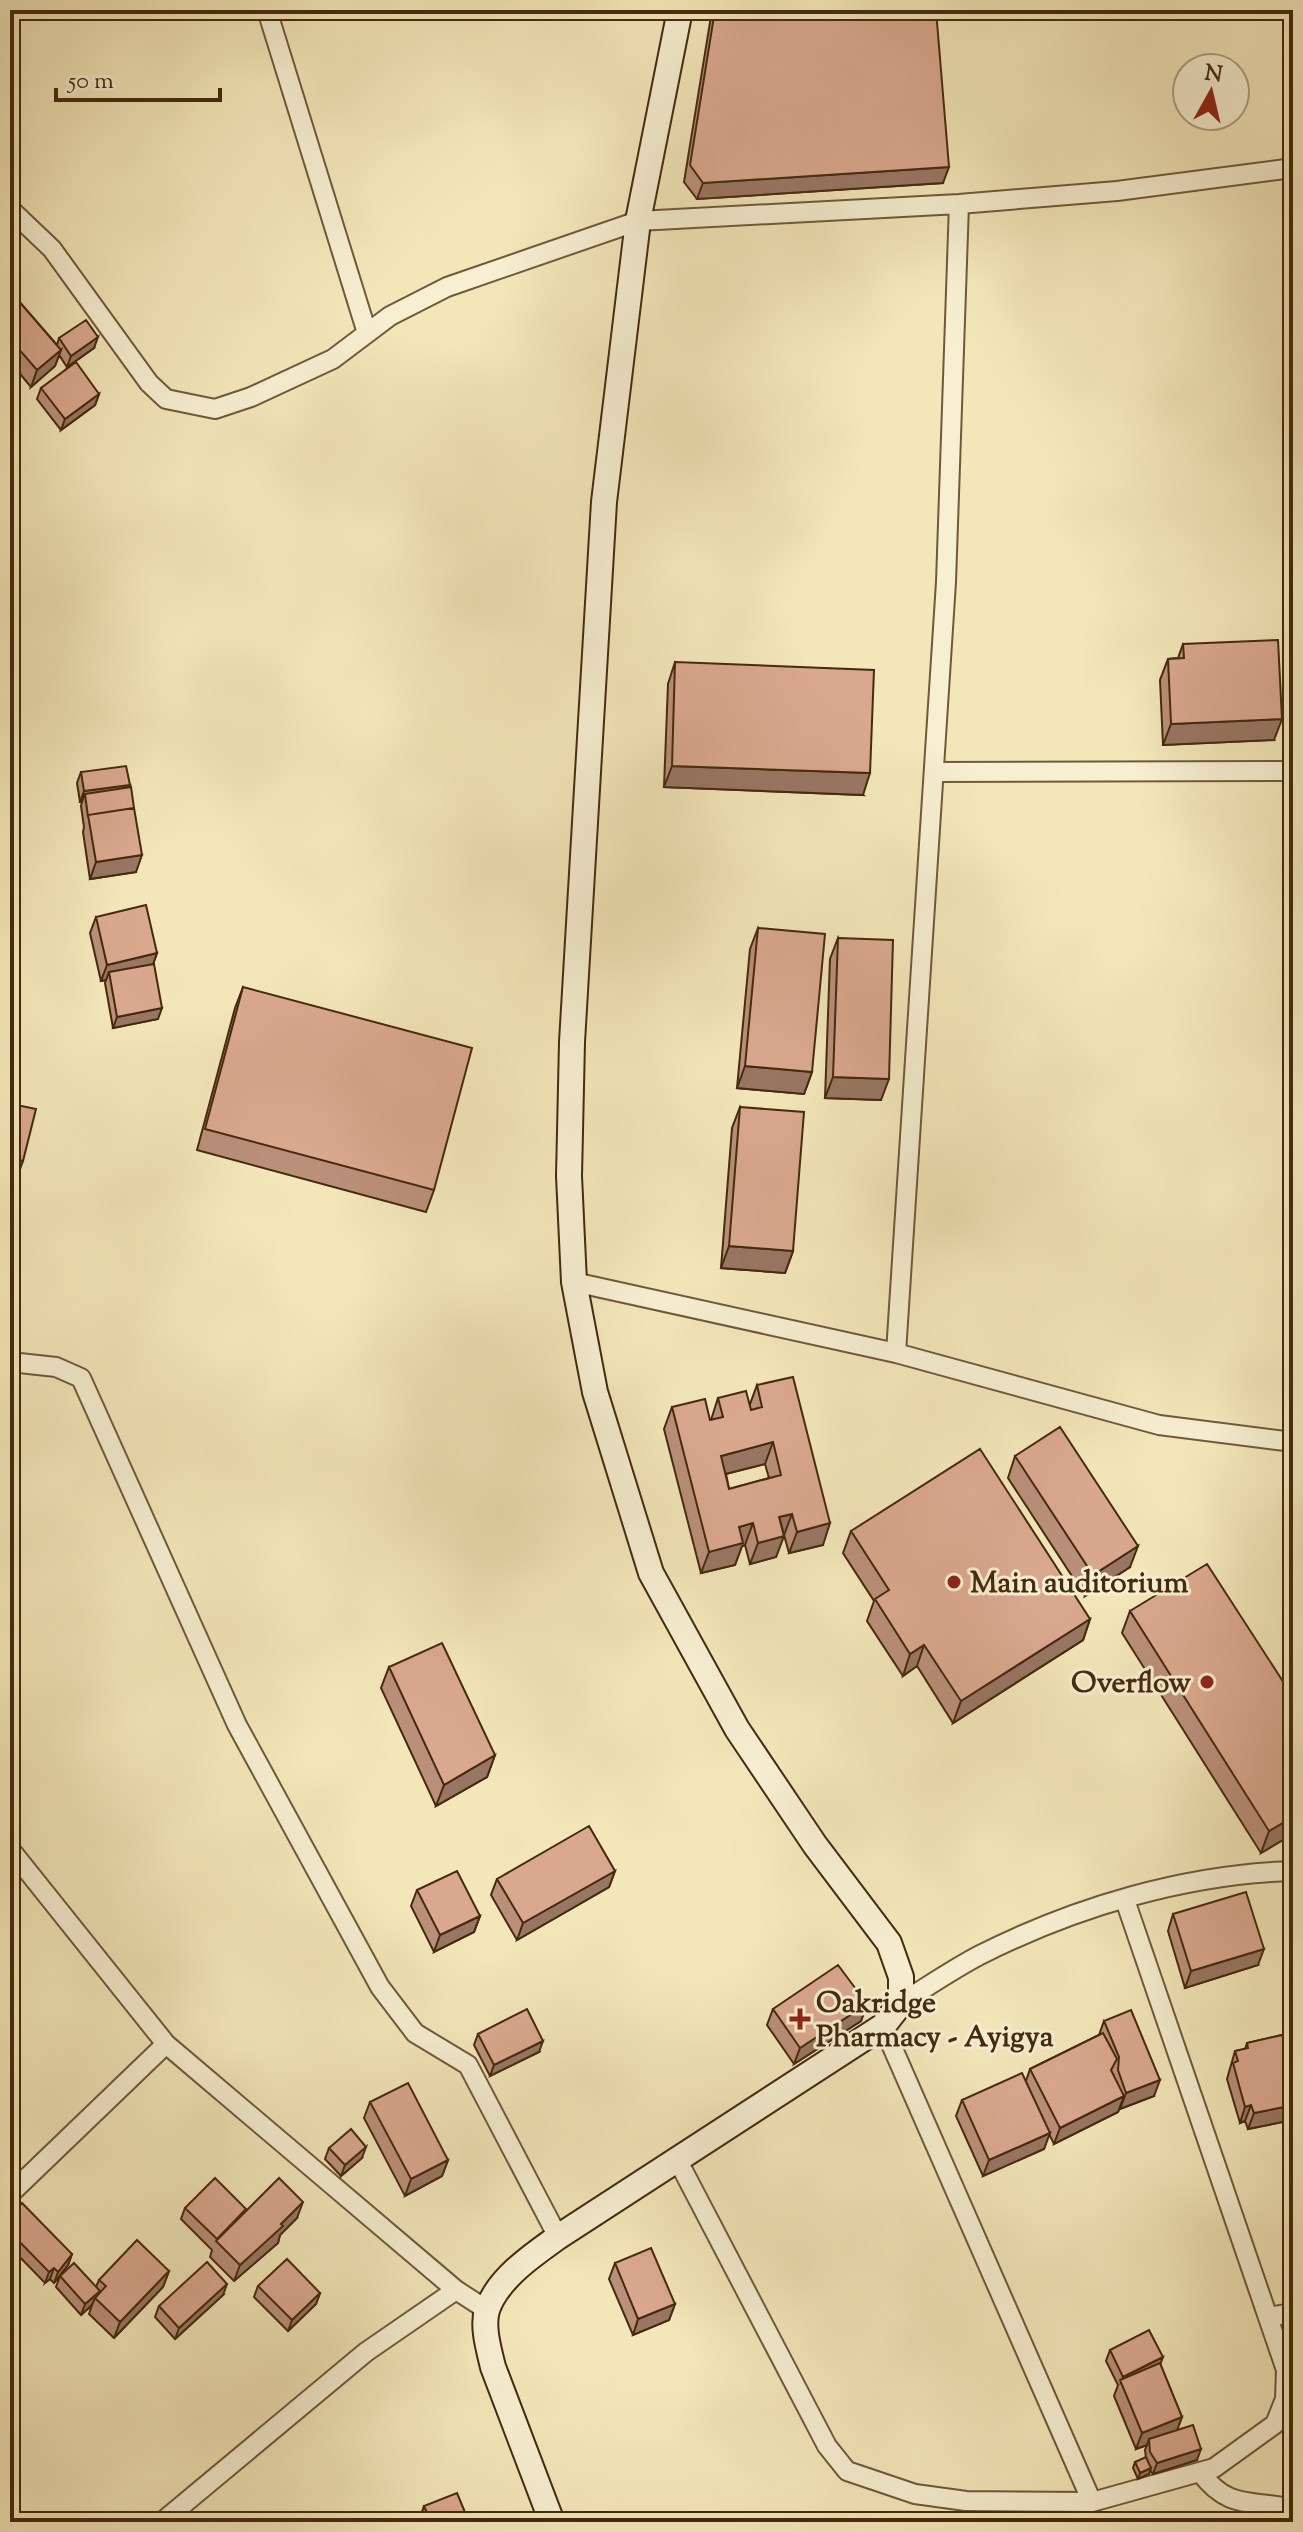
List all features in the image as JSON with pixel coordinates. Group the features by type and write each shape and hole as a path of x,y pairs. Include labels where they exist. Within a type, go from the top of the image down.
{"street":[{"path":"267,10 367,333"},
{"path":"680,10 638,221 604,502 585,796 569,1176 574,1282 595,1392 651,1573 737,1729 815,1845 889,1943 901,1977 901,2003"},
{"path":"10,209 52,249 149,383 166,399 215,409 251,397 333,359 390,316 447,287 638,221 959,204 1117,191 1293,168"},
{"path":"896,1353 952,484 959,204"},
{"path":"935,772 1293,771"},
{"path":"574,1282 896,1353 1159,1425 1293,1442"},
{"path":"10,1362 56,1367 81,1378 237,1725 380,1987 415,2033 468,2065 558,2237"},
{"path":"10,1849 166,2044 456,2290 487,2310"},
{"path":"552,2522 493,2367 487,2341 487,2310 519,2266 558,2237 883,2026 901,2003 979,1955 1075,1913 1219,1877 1293,1871"},
{"path":"677,2159 827,2446 847,2471 915,2494 966,2501 1092,2502 1214,2468 1275,2424 1285,2399 1286,2370 1125,1900"},
{"path":"883,2026 1092,2502"},
{"path":"10,2194 166,2044"},
{"path":"162,2522 366,2352 456,2290"},
{"path":"1268,2317 1293,2313"},
{"path":"1200,2472 1213,2491 1225,2498 1293,2509"}],"building":[{"path":"715,10 936,10 949,167 703,183 690,165"},
{"path":"10,291 61,350 37,370 10,339"},
{"path":"86,320 98,337 71,356 59,338"},
{"path":"76,362 99,394 65,419 41,388"},
{"path":"1278,640 1282,719 1171,724 1168,659 1184,658 1183,644"},
{"path":"675,662 874,670 870,773 672,766"},
{"path":"126,766 130,785 84,791 81,772"},
{"path":"131,787 134,808 88,817 85,794"},
{"path":"134,808 142,855 96,862 88,815"},
{"path":"146,905 157,953 107,965 96,917"},
{"path":"758,928 825,934 812,1072 745,1066"},
{"path":"838,938 893,940 889,1079 833,1077"},
{"path":"154,964 162,1008 117,1017 109,972"},
{"path":"243,987 472,1048 434,1190 205,1129"},
{"path":"12,1104 36,1109 23,1161 10,1158"},
{"path":"740,1107 804,1112 793,1251 729,1246"},
{"path":"793,1377 830,1523 797,1532 792,1514 779,1517 784,1536 758,1543 753,1523 739,1527 743,1543 709,1552 672,1407 705,1399 710,1420 723,1417 718,1398 746,1391 751,1410 762,1407 757,1385","holes":["773,1442 781,1475 729,1489 721,1456"]},
{"path":"1060,1427 1138,1546 1093,1575 1015,1456"},
{"name":"Main auditorium","path":"980,1449 1090,1619 961,1701 924,1645 910,1654 875,1599 889,1590 851,1531"},
{"name":"Overflow","path":"1207,1564 1293,1697 1293,1817 1269,1831 1130,1611"},
{"path":"442,1643 495,1755 444,1785 389,1667"},
{"path":"589,1826 615,1871 523,1923 497,1879"},
{"path":"457,1871 480,1916 440,1935 417,1890"},
{"path":"1246,1892 1264,1949 1191,1971 1173,1914"},
{"path":"838,1965 867,2004 800,2048 773,2009"},
{"path":"527,2009 543,2041 494,2065 478,2034"},
{"path":"1131,2010 1160,2080 1126,2093 1118,2070 1119,2057 1104,2021"},
{"path":"1103,2033 1117,2059 1111,2070 1124,2096 1060,2128 1030,2069"},
{"path":"1282,2035 1293,2066 1293,2099 1289,2106 1254,2113 1251,2105 1245,2107 1233,2063 1238,2061 1235,2051 1248,2048 1247,2043"},
{"path":"1022,2073 1050,2133 989,2160 962,2100"},
{"path":"408,2083 448,2160 411,2179 370,2102"},
{"path":"351,2129 366,2147 345,2165 329,2148"},
{"path":"215,2178 246,2209 217,2239 185,2208"},
{"path":"279,2178 303,2202 281,2224 283,2226 240,2265 216,2241"},
{"path":"22,2203 72,2254 58,2272 54,2268 49,2272 10,2232 10,2215"},
{"path":"137,2240 169,2271 120,2322 95,2298 106,2286 99,2280"},
{"path":"651,2248 675,2304 638,2319 615,2263"},
{"path":"287,2259 320,2293 292,2320 258,2286"},
{"path":"207,2262 227,2284 179,2328 159,2306"},
{"path":"74,2263 100,2291 85,2304 60,2276"},
{"path":"1149,2330 1163,2357 1123,2377 1110,2350"},
{"path":"1160,2363 1182,2417 1142,2433 1120,2380"},
{"path":"1193,2425 1201,2449 1157,2463 1150,2452 1149,2439"},
{"path":"1146,2457 1151,2468 1140,2473 1135,2462"},
{"path":"457,2493 469,2522 431,2522 424,2506"}],"place":[{"name":"Main auditorium","path":"954,1582"},
{"name":"Overflow","path":"1207,1682"},
{"name":"Oakridge Pharmacy - Ayigya","path":"800,2019"}]}
